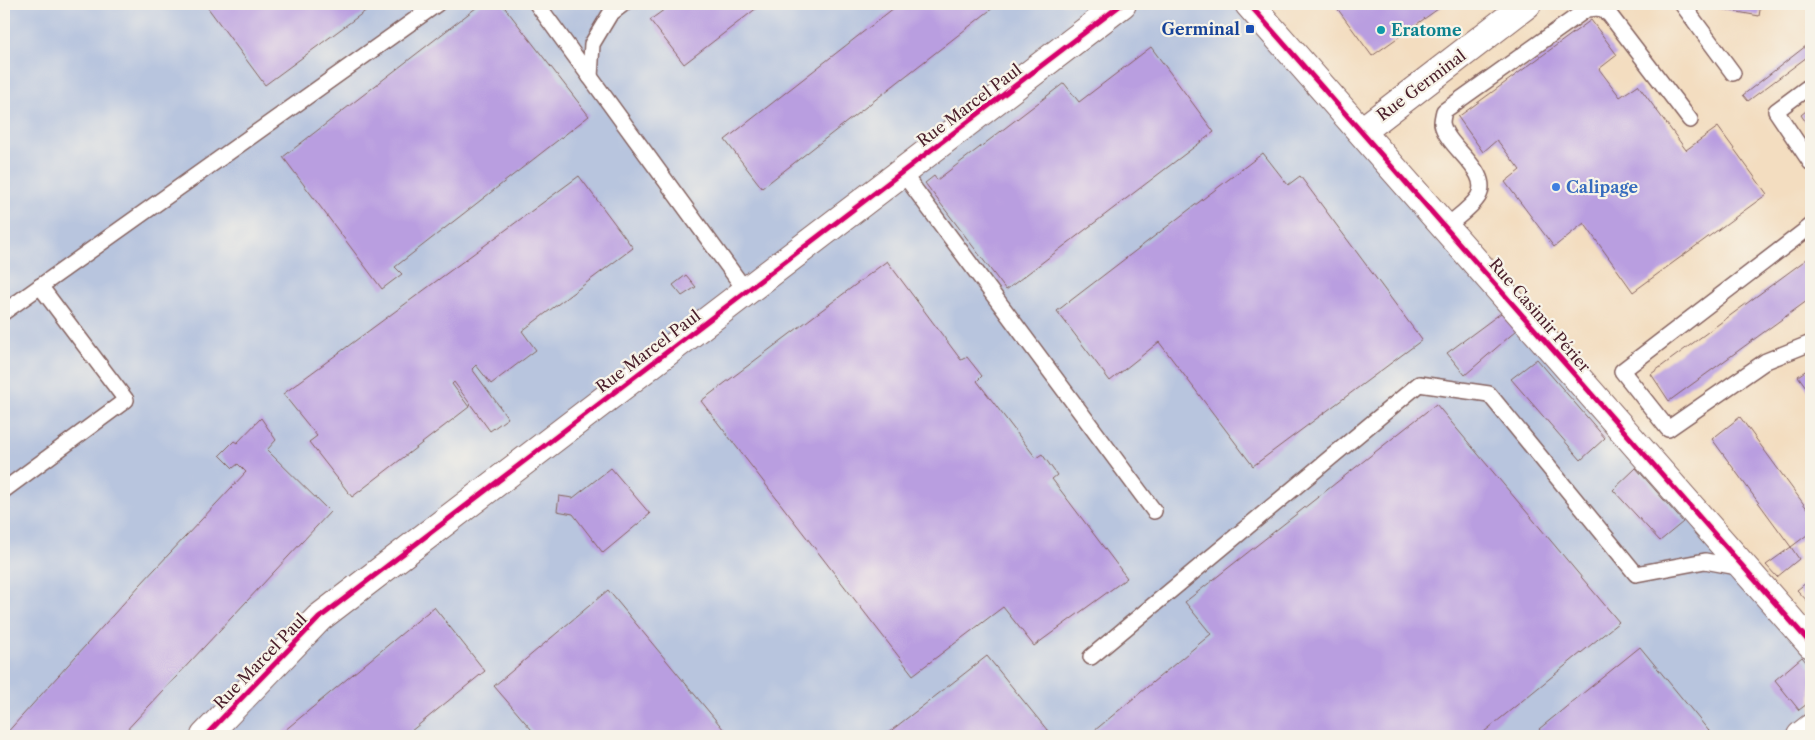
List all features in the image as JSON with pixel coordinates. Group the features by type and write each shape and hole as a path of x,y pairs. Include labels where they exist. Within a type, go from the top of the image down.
{"street":[{"name":"Rue Marcel Paul","path":"205,736 319,618 1122,4"},
{"name":"Rue Casimir Périer","path":"1249,4 1811,644"},
{"name":"Rue Germinal","path":"1362,131 1527,4"},
{"path":"1801,736 1811,728"}],"lane":[{"path":"4,312 437,4"},
{"path":"537,4 746,291"},
{"path":"590,78 592,44 610,14 623,4"},
{"path":"1682,4 1733,73"},
{"path":"1446,227 1477,199 1482,189 1479,177 1448,136 1442,123 1444,112 1587,9 1599,8 1610,14 1690,120"},
{"path":"1811,85 1776,111 1811,163"},
{"path":"902,172 1154,511"},
{"path":"1811,226 1622,372 1668,429 1766,361 1811,343"},
{"path":"4,490 126,400 40,286"},
{"path":"1091,657 1419,384 1489,394 1636,574 1705,561 1746,568"}],"shaded area":[{"path":"4,4 1247,4 1811,647 1811,736 4,736"}],"building":[{"path":"205,4 375,4 265,85"},
{"path":"481,4 502,4 589,116 395,267 402,274 382,289 283,157"},
{"path":"672,4 762,4 684,64 650,20"},
{"path":"899,4 998,4 762,188 725,140"},
{"name":"Eratome","path":"1334,4 1445,4 1372,56"},
{"path":"1712,4 1761,4 1759,16 1711,7"},
{"path":"1591,20 1617,55 1599,69 1620,97 1638,85 1686,150 1718,127 1767,194 1633,292 1584,223 1554,247 1505,182 1520,170 1497,140 1483,152 1458,117"},
{"path":"1811,42 1811,54 1748,101 1743,95"},
{"path":"1151,47 1214,132 1006,290 925,183 934,176 937,180 1064,83 1079,102"},
{"path":"1811,107 1811,130 1801,115"},
{"path":"1263,153 1288,185 1300,176 1422,340 1253,466 1159,342 1110,381 1057,311"},
{"path":"579,176 633,248 522,331 536,350 491,384 476,365 472,369 508,418 490,431 454,382 452,384 469,407 352,497 309,442 317,436 283,394"},
{"path":"1811,256 1811,298 1669,401 1651,374"},
{"path":"887,261 961,360 967,357 982,376 977,381 1036,458 1042,454 1057,475 1052,479 1127,578 1034,646 1003,607 913,675 701,401"},
{"path":"686,275 696,287 682,296 673,285"},
{"path":"1501,313 1517,330 1465,375 1447,353"},
{"path":"1537,359 1605,438 1581,460 1511,379"},
{"path":"1811,367 1811,394 1798,376"},
{"path":"1436,404 1619,622 1479,736 1088,736 1211,634 1185,602"},
{"path":"1740,417 1811,514 1811,532 1791,547 1712,439"},
{"path":"261,418 276,440 267,450 330,512 121,736 4,736 140,585 246,472 238,464 233,468 220,455 234,441 237,443"},
{"path":"611,468 650,514 603,553 573,514 557,511 559,496 573,498"},
{"path":"1636,468 1683,522 1660,541 1613,490"},
{"path":"1791,547 1799,559 1777,577 1766,565"},
{"path":"1811,579 1811,605 1797,590"},
{"path":"608,590 729,736 537,736 494,686"},
{"path":"434,607 485,671 405,736 278,736"},
{"path":"1640,647 1713,736 1544,736 1539,729"},
{"path":"987,656 1052,736 884,736 888,733"},
{"path":"1802,657 1811,668 1811,701 1799,710 1775,680"}],"cycle path":[{"path":"205,736 319,618 1122,4"},
{"path":"1249,4 1811,644"}],"place":[{"name":"Germinal","path":"1250,29"},
{"name":"Eratome","path":"1381,30"},
{"name":"Calipage","path":"1556,187"}]}
